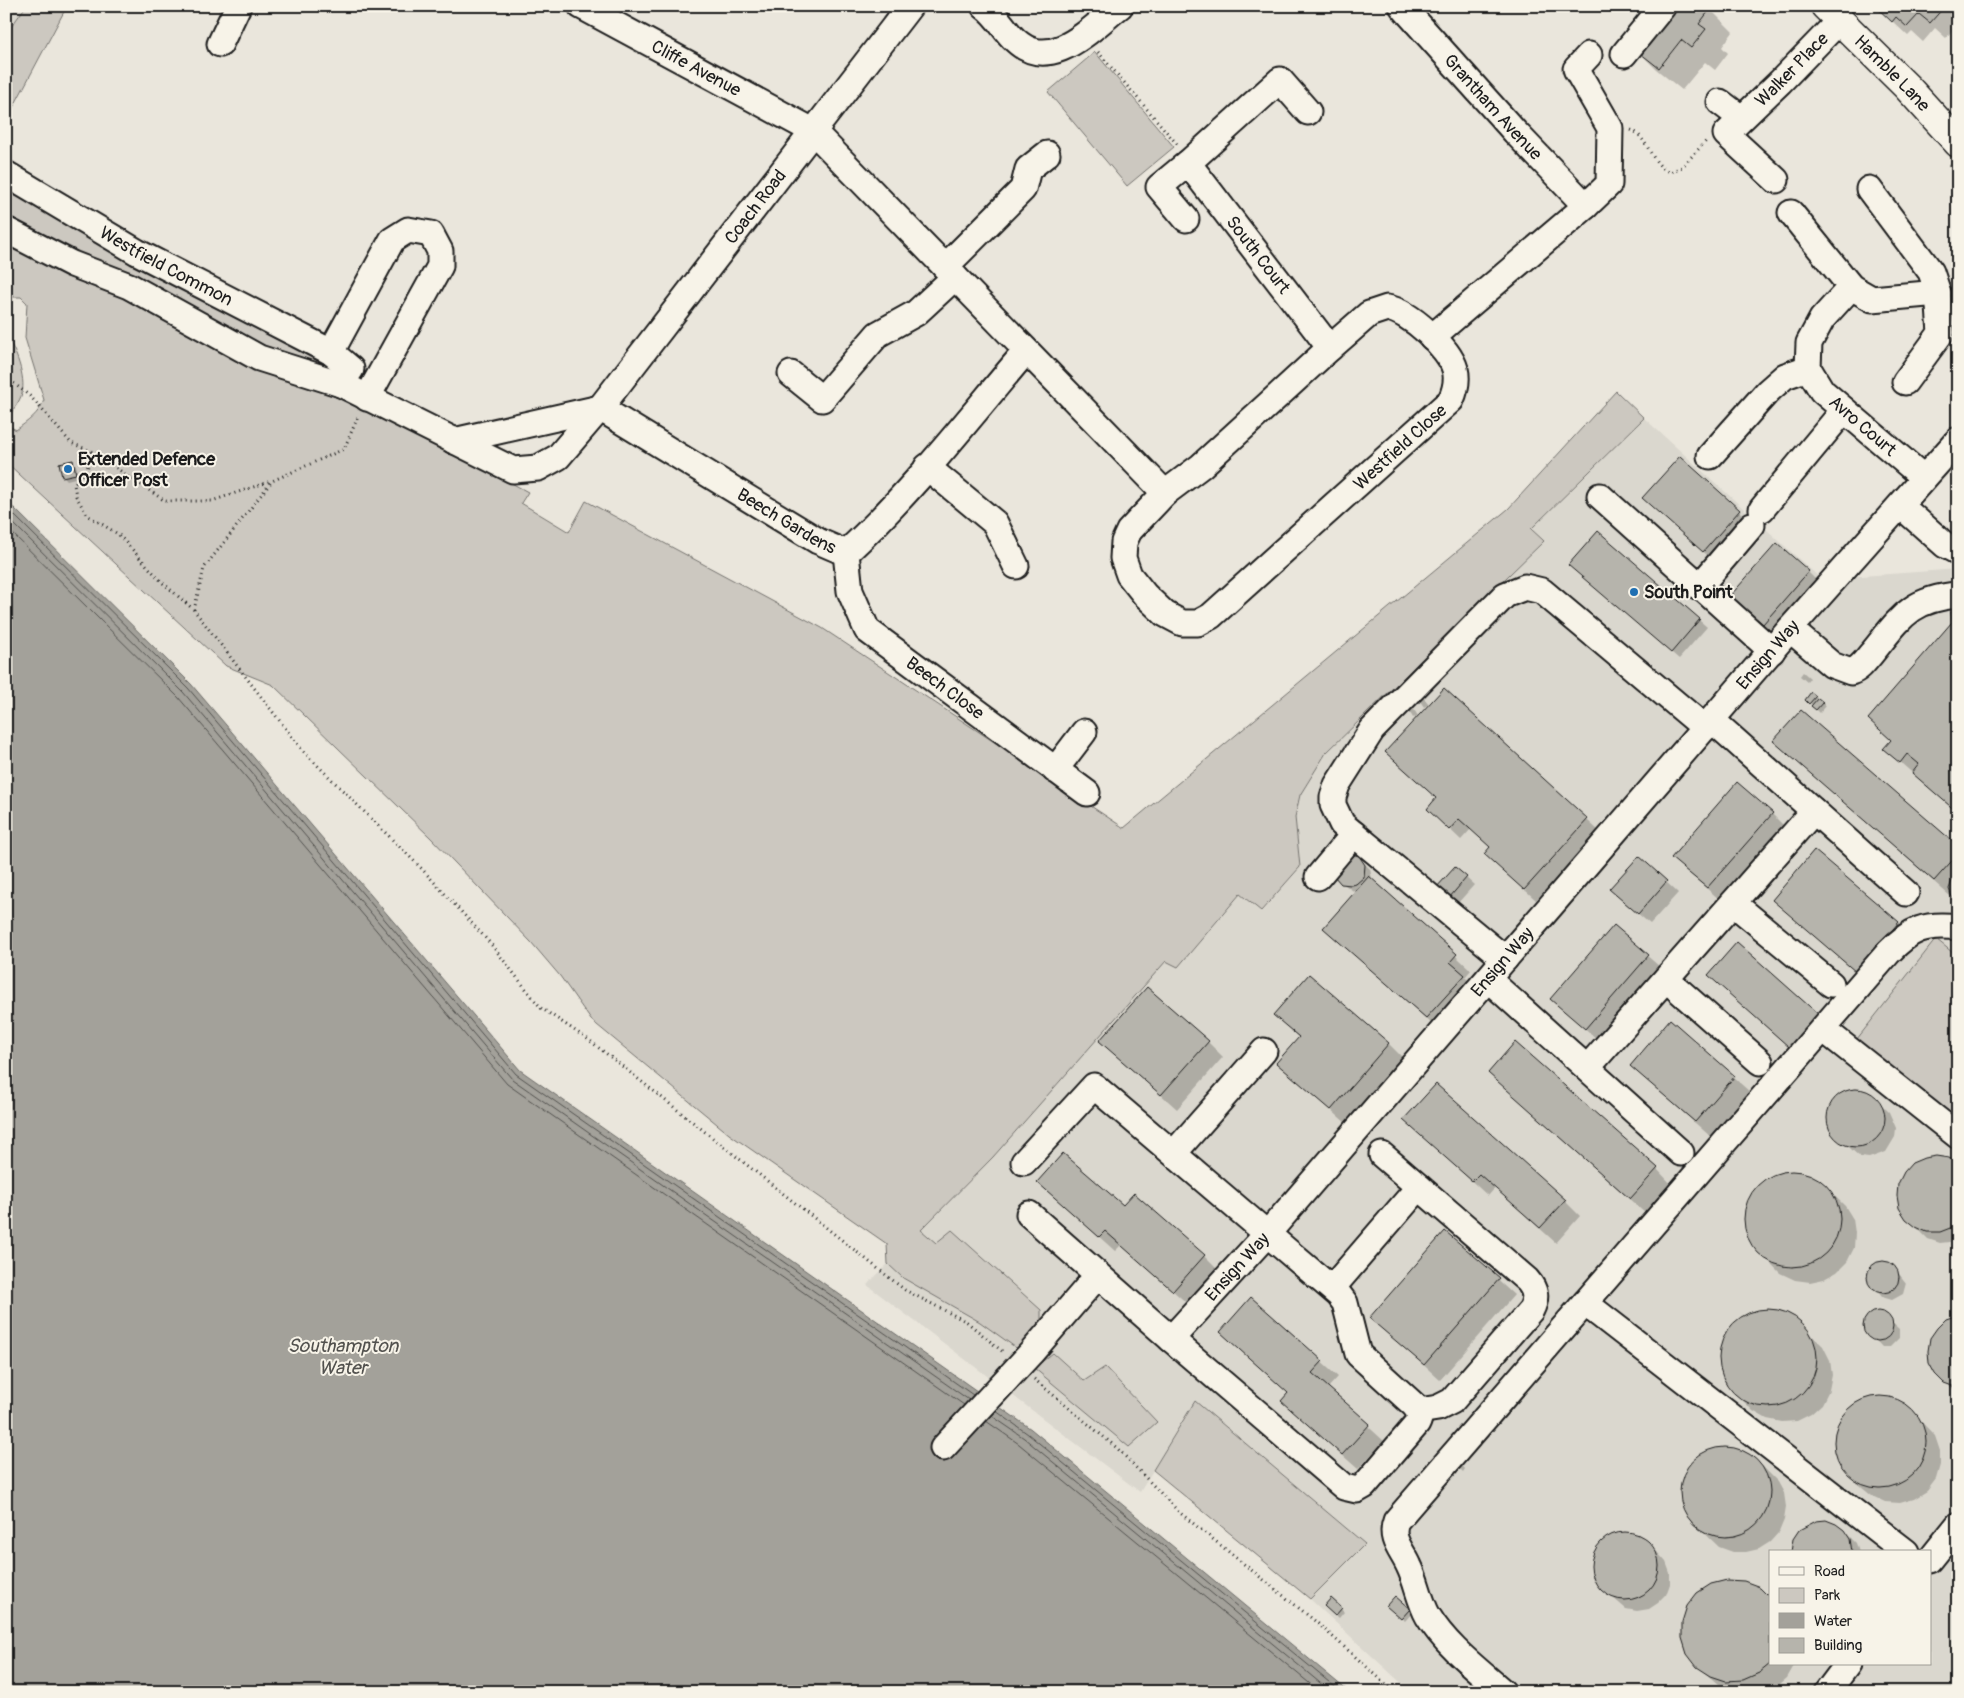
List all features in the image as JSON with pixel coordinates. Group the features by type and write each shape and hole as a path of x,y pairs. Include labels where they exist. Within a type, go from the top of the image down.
{"main road":[{"name":"Hamble Lane","path":"1832,13 1907,87 1958,143"}],"street":[{"path":"220,44 238,6"},
{"name":"Cliffe Avenue","path":"581,6 813,131"},
{"name":"Coach Road","path":"513,470 538,468 558,457 600,408 910,6"},
{"path":"984,6 1017,42 1042,54 1063,50 1120,6"},
{"name":"Grantham Avenue","path":"1402,6 1515,132 1586,206"},
{"path":"1624,54 1663,6"},
{"name":"Walker Place","path":"1720,102 1733,126 1780,82 1832,13"},
{"path":"1432,337 1586,206 1609,184 1610,128 1576,70 1589,55"},
{"path":"1186,219 1159,187 1280,80 1308,112"},
{"path":"1733,126 1776,180"},
{"path":"813,131 1099,427 1166,493"},
{"path":"791,374 822,399 878,334 916,313 1023,189 1028,169 1047,154"},
{"name":"South Court","path":"1189,161 1330,348"},
{"name":"Westfield Common","path":"6,174 138,252 331,352 351,368 341,384"},
{"path":"1869,189 1931,272 1938,293 1941,334 1905,382"},
{"path":"1791,213 1851,287 1872,299 1938,293"},
{"name":"Westfield Common","path":"6,230 72,264 130,286 260,358 341,384 513,470"},
{"path":"331,352 392,240 408,230 431,234 440,251 440,266 367,398"},
{"path":"1710,456 1768,391 1785,376 1808,368 1809,343 1822,319 1851,287"},
{"name":"Westfield Close","path":"1387,308 1408,315 1432,337 1449,358 1456,372 1454,393 1447,406 1211,616 1198,623 1182,623 1165,614 1129,575 1123,558 1124,542 1129,531 1166,493 1201,466 1330,348 1369,314 1387,308"},
{"name":"Beech Gardens","path":"600,408 818,541 846,552 870,530 927,468 1026,351"},
{"name":"Avro Court","path":"1808,368 1822,391 1924,478"},
{"path":"454,441 600,408"},
{"path":"1699,587 1844,410"},
{"name":"Ensign Way","path":"1171,1339 1268,1233 1790,629 1958,440"},
{"path":"927,468 995,523 1016,566"},
{"path":"1600,496 1699,587 1772,650"},
{"path":"1901,506 1945,545 1958,552"},
{"name":"Beech Close","path":"846,552 850,591 867,630 1087,793"},
{"path":"1505,959 1342,824 1333,805 1333,797 1337,785 1372,730 1505,595 1525,587 1542,591 1708,724 1814,811 1906,893"},
{"path":"1790,629 1832,665 1851,672 1864,662 1916,605 1930,599 1958,595"},
{"path":"1055,770 1084,732"},
{"path":"1588,1067 1814,811"},
{"path":"1318,878 1354,834"},
{"path":"1733,903 1831,984"},
{"path":"1503,1692 1456,1650 1428,1615 1413,1574 1395,1542 1393,1528 1401,1514 1889,952 1909,934 1932,926 1958,928"},
{"path":"1488,979 1681,1152"},
{"path":"1666,979 1760,1062"},
{"path":"1823,1029 1958,1136"},
{"path":"1174,1153 1264,1051"},
{"path":"1024,1162 1094,1086 1332,1288 1345,1303 1358,1354 1419,1411 1420,1418 1417,1424 1369,1481 1357,1490 1349,1490 1171,1339 1029,1214"},
{"path":"1382,1155 1527,1280 1536,1293 1536,1301 1531,1310 1452,1401 1438,1408 1419,1411"},
{"path":"1332,1288 1419,1187"},
{"path":"943,1448 1031,1353 1098,1274"},
{"path":"1585,1303 1903,1550"},
{"path":"1932,1558 1958,1525"},
{"path":"1827,1692 1846,1666"}],"path":[{"path":"1083,34 1189,161"},
{"path":"1627,130 1633,130 1662,168 1670,172 1682,168 1712,136 1733,126"},
{"path":"6,377 31,397 71,443 91,451 165,501 212,501 272,481 344,449 367,398"},
{"path":"91,451 87,470 74,484 76,496 87,515 118,534 164,583 194,610 303,751 428,876 490,943 541,1008 589,1040 905,1290 967,1322 1004,1354"},
{"path":"194,610 204,568 272,481"},
{"path":"1027,1372 1117,1448 1178,1512 1315,1621 1395,1692"}],"shaded area":[{"path":"6,6 26,6 6,34"},
{"path":"1644,418 1821,579 1958,569 1958,1692 1411,1692 1310,1599 1365,1544 1194,1402 1140,1492 867,1285 993,1157 1166,960 1178,966 1240,894 1262,911 1300,867 1295,817 1300,795 1326,753 1543,541 1531,529"}],"green space":[{"path":"26,6 67,6 6,121 6,34"},
{"path":"1095,52 1174,147 1127,186 1048,92"},
{"path":"33,195 326,356 454,452 528,492 521,503 569,532 586,501 822,628 1124,828 1508,509 1616,391 1644,418 1531,529 1544,541 1326,753 1300,795 1295,817 1300,867 1261,911 1240,894 1178,967 1166,961 993,1157 921,1230 936,1243 952,1230 1041,1310 1041,1326 1019,1350 980,1322 903,1278 888,1264 887,1244 729,1134 591,1020 560,976 531,942 431,838 273,685 226,666 6,462 6,424 16,430 36,413 44,400 25,338 27,303 21,297 6,297 6,196"},
{"path":"6,337 19,364 23,387 19,400 6,420"},
{"path":"1936,939 1958,957 1958,1127 1853,1044"},
{"path":"1053,1353 1084,1381 1105,1367 1157,1422 1129,1447 1034,1368"},
{"path":"1195,1401 1365,1544 1310,1599 1153,1470"}],"water":[{"name":"Southampton Water","path":"6,500 191,684 520,1070 1031,1429 1349,1692 6,1692"}],"building":[{"path":"1663,6 1709,6 1711,8 1699,24 1706,29 1691,48 1681,40 1659,68 1631,46"},
{"path":"1875,6 1945,6 1930,23 1919,14 1907,27 1896,17 1892,22"},
{"path":"1680,456 1740,510 1703,552 1642,498"},
{"name":"Extended Defence Officer Post","path":"73,460 76,474 62,477 59,463"},
{"name":"South Point","path":"1598,531 1700,619 1671,653 1568,565"},
{"path":"1777,543 1809,571 1763,624 1730,596"},
{"path":"1958,611 1958,813 1912,773 1919,764 1907,754 1900,763 1883,749 1891,740 1868,719 1952,622 1951,612"},
{"path":"1444,688 1588,819 1524,890 1484,854 1490,847 1459,819 1449,830 1427,809 1436,798 1385,752"},
{"path":"1811,692 1816,696 1809,704 1805,700"},
{"path":"1818,698 1823,702 1816,710 1811,706"},
{"path":"1801,710 1958,846 1958,854 1934,881 1773,741"},
{"path":"1737,782 1773,813 1707,888 1671,858"},
{"path":"1814,850 1899,922 1856,972 1772,900"},
{"path":"1348,853 1359,856 1365,865 1364,877 1356,884 1351,885 1341,884 1334,876"},
{"path":"1639,856 1667,881 1638,914 1609,889"},
{"path":"1455,867 1467,877 1449,898 1436,888"},
{"path":"1369,876 1457,954 1450,962 1465,975 1426,1018 1323,928"},
{"path":"1958,876 1958,901 1952,897 1949,889 1952,881"},
{"path":"1614,925 1649,955 1585,1029 1550,999"},
{"path":"1737,942 1818,1014 1789,1047 1708,975"},
{"path":"1309,974 1389,1043 1331,1110 1276,1063 1299,1037 1273,1015"},
{"path":"1147,987 1209,1041 1161,1095 1099,1041"},
{"path":"1670,1019 1735,1076 1695,1122 1630,1066"},
{"path":"1515,1042 1658,1168 1630,1199 1488,1073"},
{"path":"1436,1084 1566,1200 1540,1228 1479,1174 1472,1181 1403,1120"},
{"path":"1856,1089 1867,1091 1880,1102 1885,1118 1883,1129 1872,1142 1856,1147 1845,1145 1832,1134 1827,1118 1829,1107 1840,1094"},
{"path":"1063,1153 1123,1205 1134,1193 1205,1255 1173,1291 1105,1231 1099,1237 1037,1182"},
{"path":"1936,1156 1949,1158 1958,1163 1958,1225 1940,1232 1927,1232 1916,1227 1906,1219 1899,1208 1898,1184 1904,1172 1912,1163"},
{"path":"1792,1171 1810,1175 1826,1185 1836,1201 1840,1219 1836,1237 1826,1253 1810,1263 1792,1267 1774,1263 1758,1253 1748,1237 1744,1219 1748,1201 1758,1185 1774,1175"},
{"path":"1445,1231 1500,1278 1424,1365 1369,1318"},
{"path":"1883,1261 1895,1265 1899,1277 1895,1289 1883,1293 1871,1289 1867,1277 1871,1265"},
{"path":"1251,1297 1323,1361 1312,1373 1370,1424 1342,1455 1281,1401 1288,1393 1220,1332"},
{"path":"1768,1309 1787,1313 1802,1324 1813,1339 1817,1358 1813,1377 1802,1392 1787,1403 1768,1407 1749,1403 1734,1392 1723,1377 1719,1358 1723,1339 1734,1324 1749,1313"},
{"path":"1878,1311 1884,1312 1892,1320 1892,1332 1884,1340 1878,1341 1872,1340 1864,1332 1863,1326 1864,1320 1872,1312"},
{"path":"1958,1315 1958,1388 1944,1383 1935,1374 1929,1363 1928,1351 1930,1338 1937,1328 1946,1319"},
{"path":"1880,1396 1897,1400 1912,1410 1922,1425 1926,1442 1922,1459 1912,1474 1897,1484 1880,1488 1863,1484 1848,1474 1838,1459 1834,1442 1838,1425 1848,1410 1863,1400"},
{"path":"1716,1447 1734,1447 1750,1454 1763,1467 1770,1483 1770,1501 1763,1517 1750,1530 1734,1537 1716,1537 1700,1530 1687,1517 1680,1501 1680,1483 1687,1467 1700,1454"},
{"path":"1826,1520 1844,1530 1850,1539 1852,1550 1791,1550 1793,1539 1799,1530 1816,1521"},
{"path":"1632,1532 1644,1538 1653,1547 1659,1559 1657,1579 1649,1590 1632,1600 1618,1600 1601,1590 1593,1579 1591,1559 1601,1542 1612,1534"},
{"path":"1727,1580 1744,1581 1760,1587 1769,1596 1769,1665 1759,1673 1743,1680 1726,1681 1711,1676 1697,1667 1687,1654 1682,1638 1682,1622 1687,1606 1697,1593 1711,1584"},
{"path":"1395,1596 1410,1609 1401,1619 1386,1606"},
{"path":"1331,1598 1342,1608 1335,1616 1324,1606"}],"place":[{"name":"Extended Defence Officer Post","path":"68,469"},
{"name":"South Point","path":"1634,592"}]}
